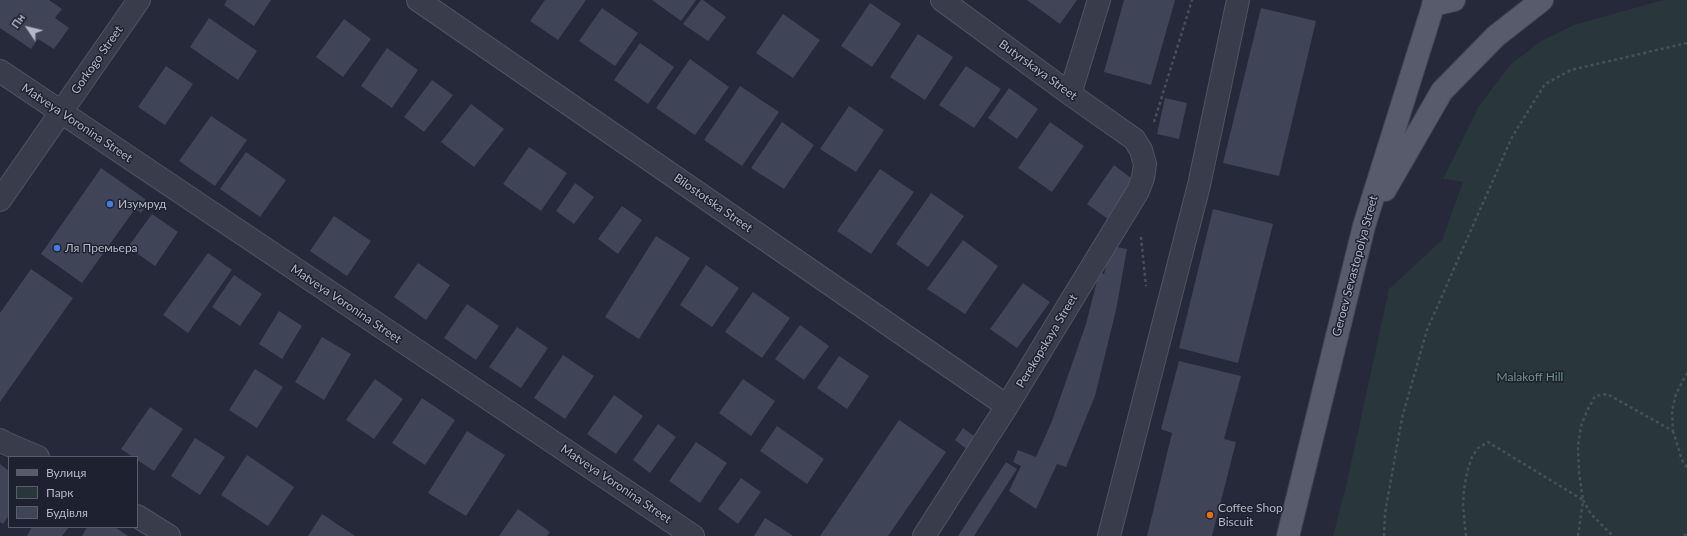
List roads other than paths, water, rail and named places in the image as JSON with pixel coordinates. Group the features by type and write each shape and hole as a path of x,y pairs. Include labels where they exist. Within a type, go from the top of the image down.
{"main road":[{"path":"1364,226 1442,91 1496,36 1542,0"},
{"name":"Geroev Sevastopolya Street","path":"1288,536 1364,226 1441,2"}],"street":[{"name":"Gorkogo Street","path":"0,200 139,0"},
{"name":"Bilostotska Street","path":"418,0 1008,406"},
{"name":"Butyrskaya Street","path":"942,0 1070,94 1138,148"},
{"path":"1070,94 1099,0"},
{"path":"1109,536 1199,185 1238,0"},
{"name":"Matveya Voronina Street","path":"0,71 693,536"},
{"name":"Perekopskaya Street","path":"932,533 1138,191 1143,178 1144,164 1138,148"},
{"path":"0,440 36,456"},
{"path":"138,517 169,536"}],"place":[{"name":"Изумруд","path":"110,204"},
{"name":"Ля Премьера","path":"57,248"},
{"name":"Coffee Shop Biscuit","path":"1210,515"}],"park label":[{"name":"Malakoff Hill","path":"1530,377"}]}
